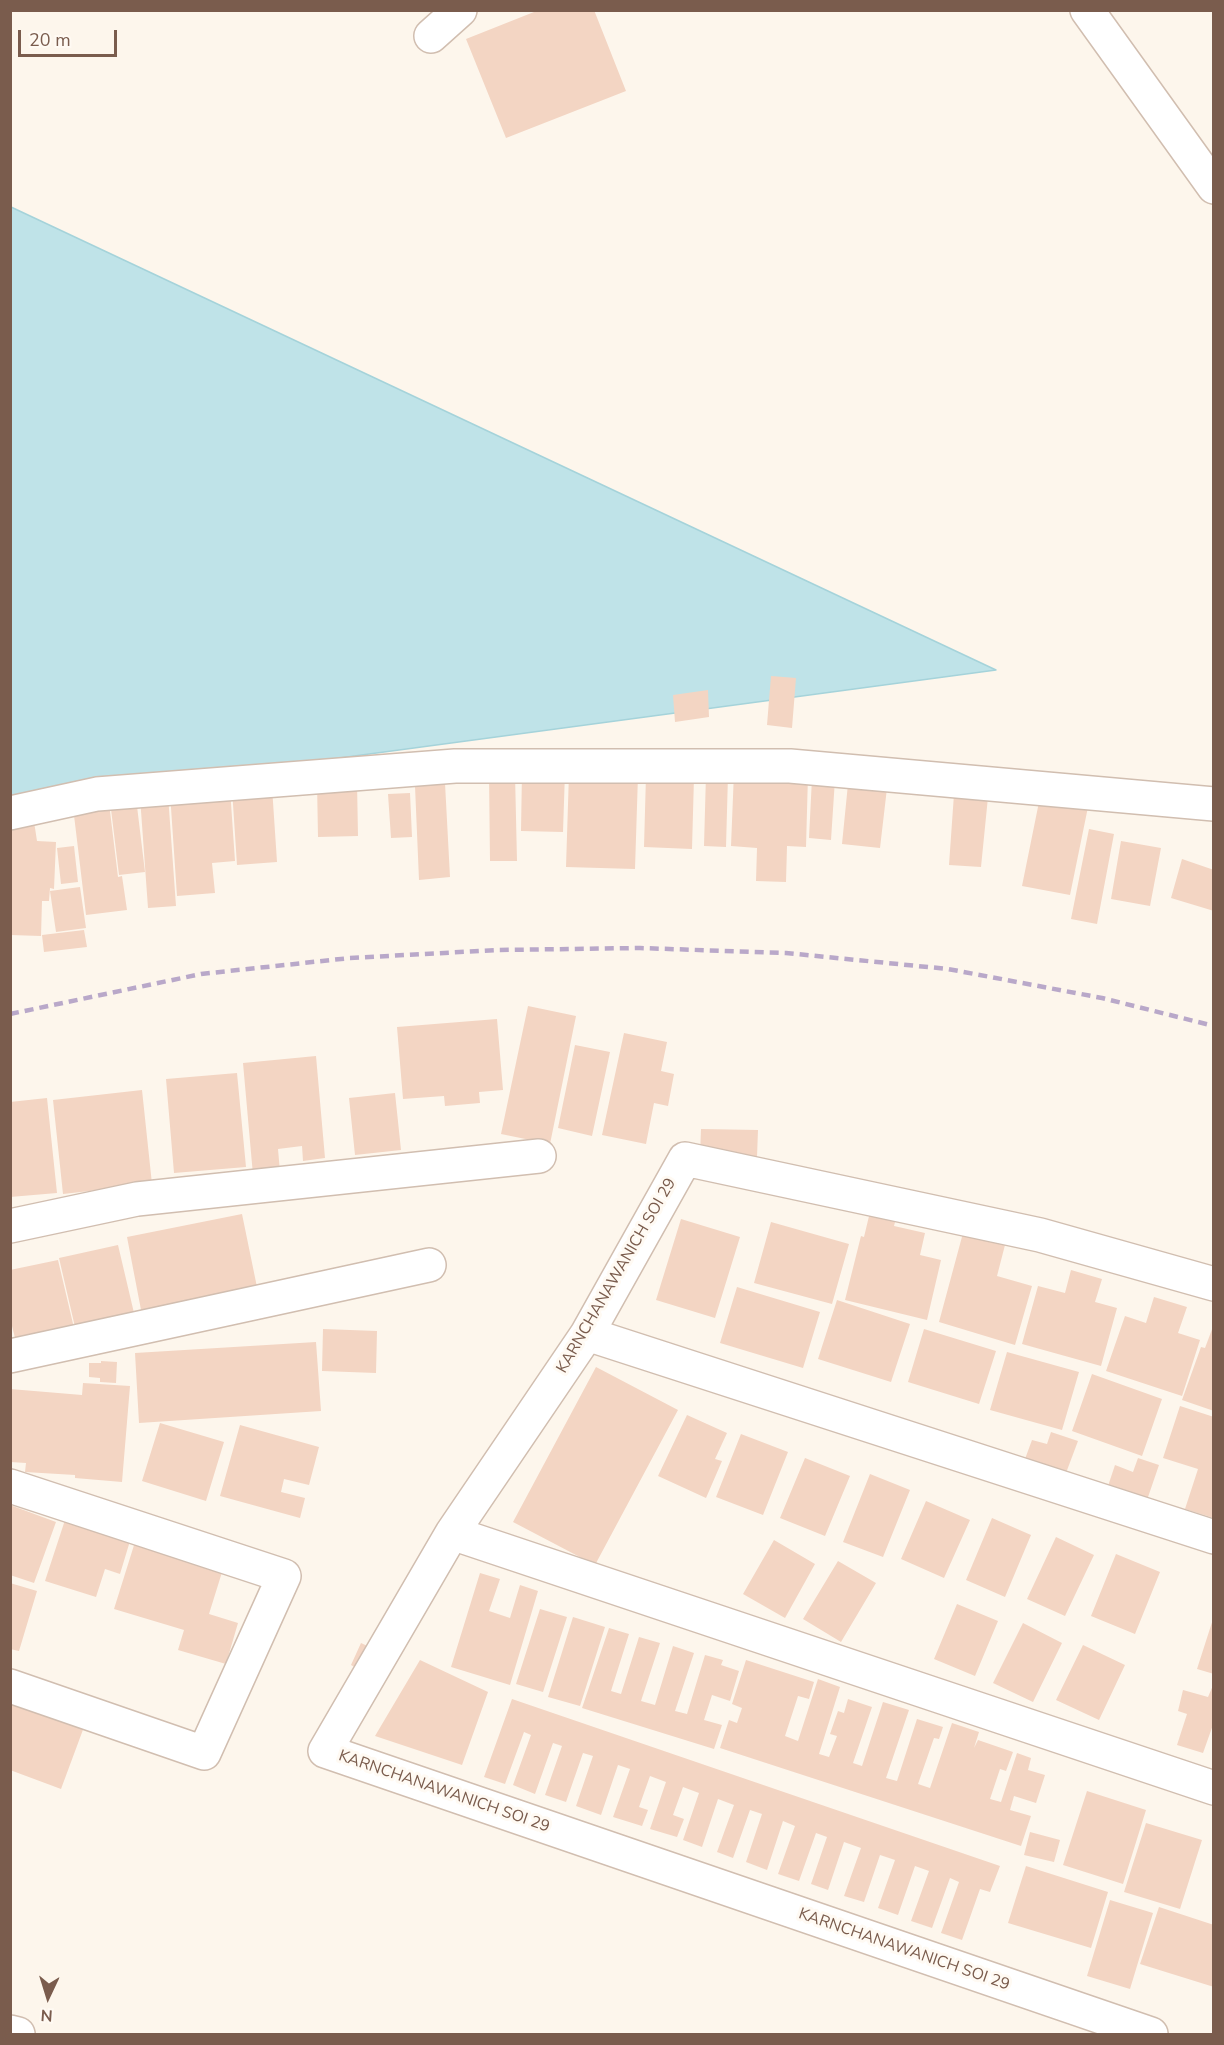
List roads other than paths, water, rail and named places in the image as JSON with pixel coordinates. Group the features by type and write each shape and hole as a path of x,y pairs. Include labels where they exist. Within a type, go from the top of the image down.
{"street":[{"path":"431,36 460,10"},
{"path":"1087,10 1214,187"},
{"path":"10,813 97,794 455,766 790,766 1214,804"},
{"path":"10,1226 137,1199 539,1156"},
{"name":"KARNCHANAWANICH SOI 29","path":"1151,2034 325,1751 452,1533 587,1334 685,1159 1040,1235 1214,1284"},
{"path":"10,1356 429,1265"},
{"path":"587,1334 1214,1537"},
{"path":"10,1486 284,1576 204,1753 10,1686"},
{"path":"452,1533 1214,1788"},
{"path":"10,2032 18,2034"}],"water":[{"path":"11,207 996,670 11,802"}],"railway":[{"path":"10,1014 201,974 350,958 498,950 640,948 786,953 948,969 1102,998 1214,1026"}]}
